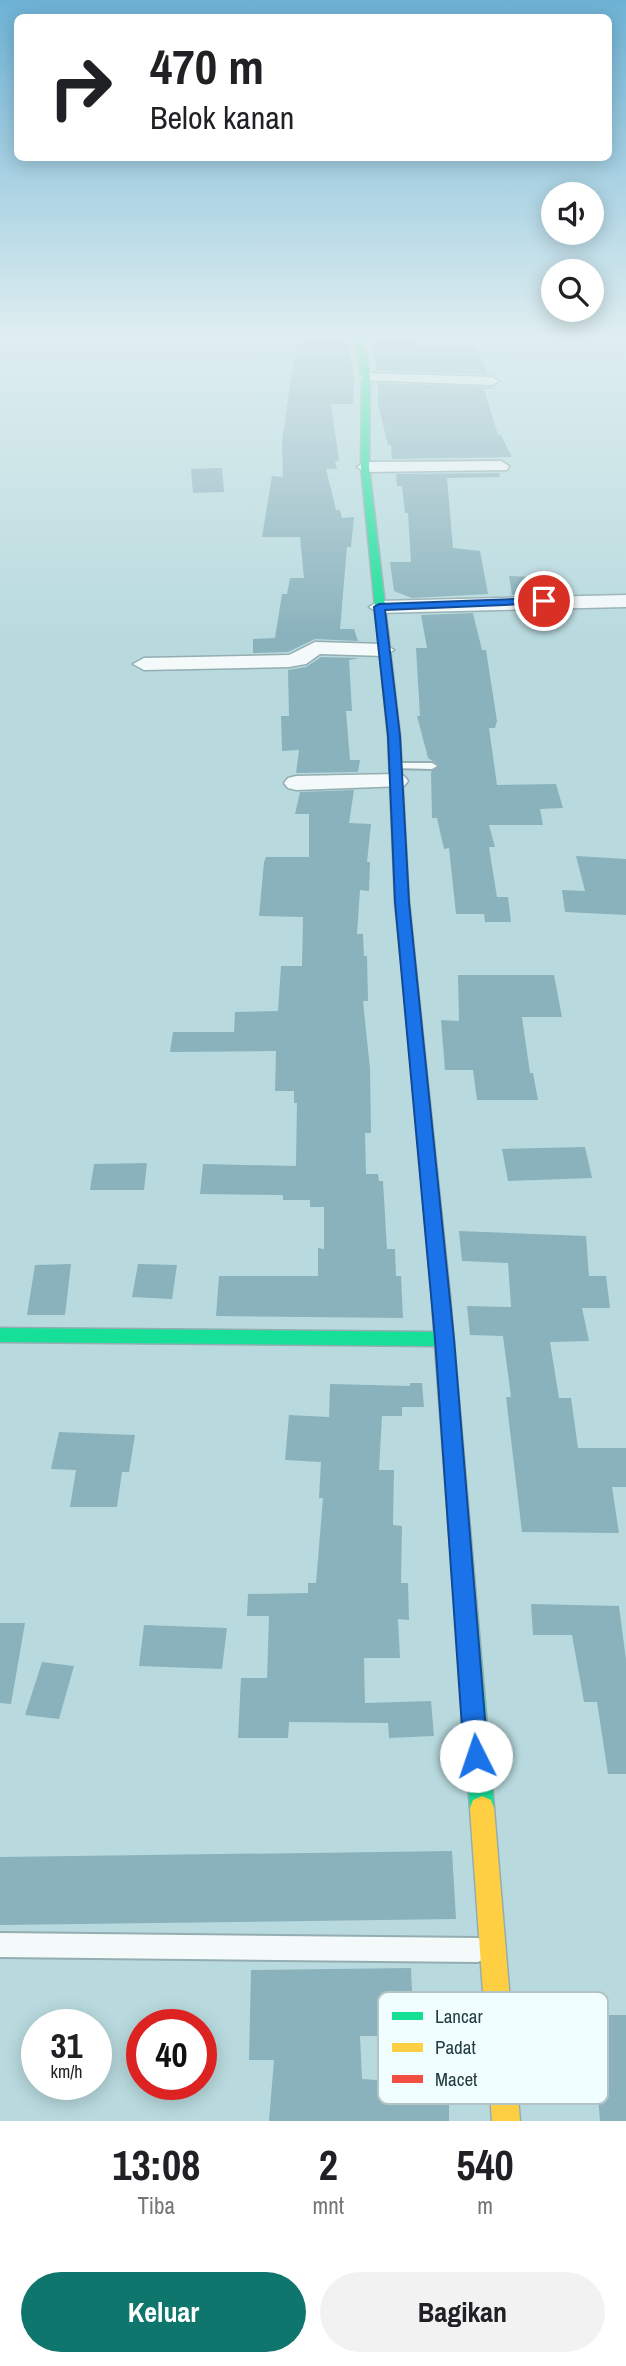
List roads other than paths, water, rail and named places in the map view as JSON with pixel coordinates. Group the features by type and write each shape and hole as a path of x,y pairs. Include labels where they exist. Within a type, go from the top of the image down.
{"street":[{"path":"365,438 365,467 396,774 402,902 445,1339 494,1992"},
{"path":"365,467 501,466"},
{"path":"379,607 626,601"},
{"path":"144,664 289,662 299,660 315,648 384,650"},
{"path":"296,783 396,774"},
{"path":"0,1335 445,1339"}],"lane":[{"path":"396,774 432,766"},
{"path":"0,1945 490,1950"}]}
